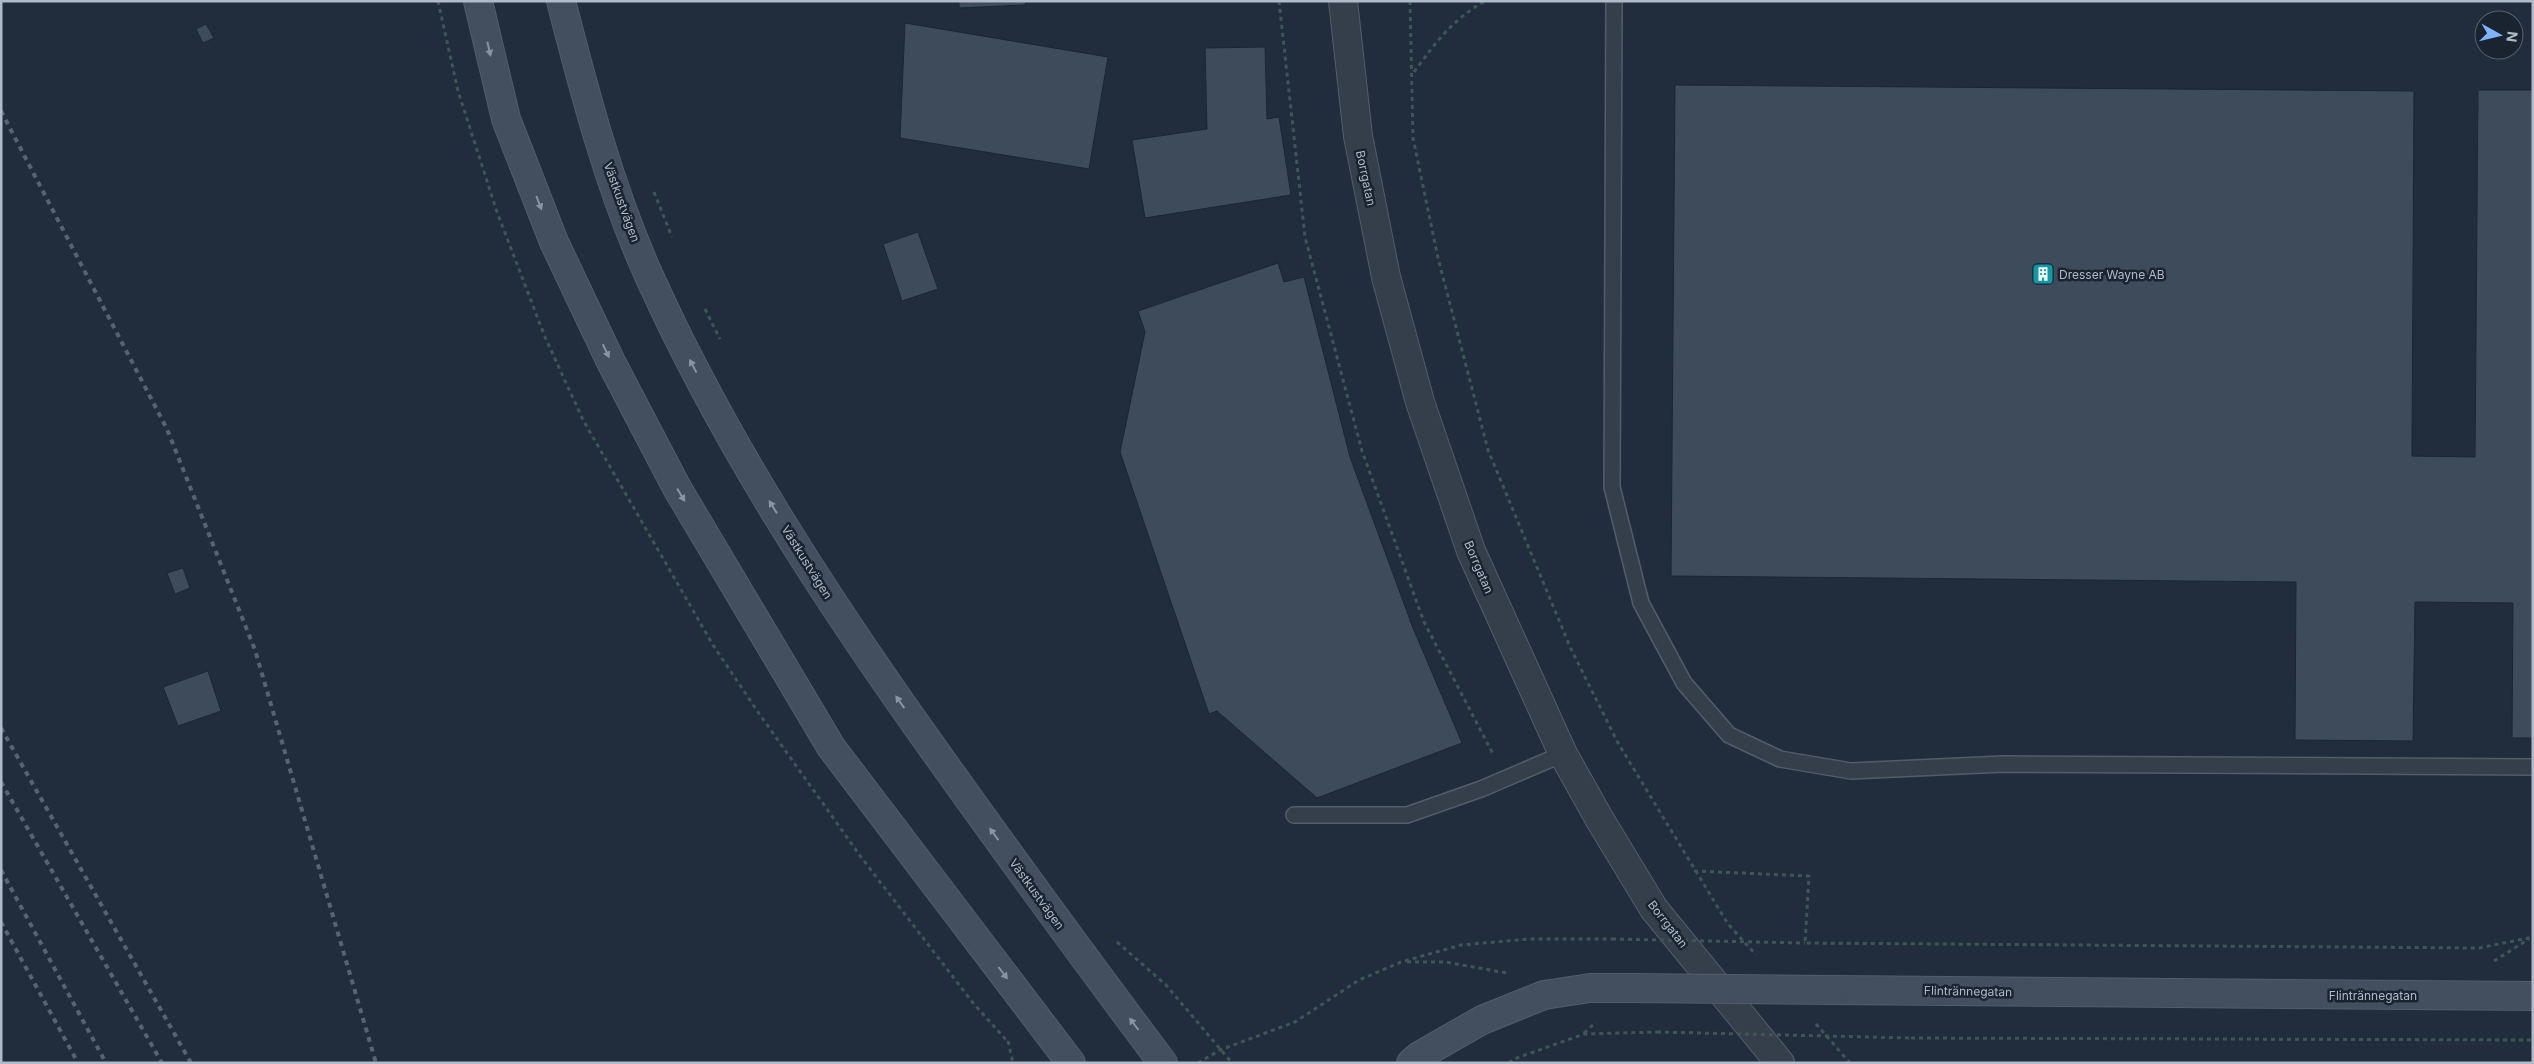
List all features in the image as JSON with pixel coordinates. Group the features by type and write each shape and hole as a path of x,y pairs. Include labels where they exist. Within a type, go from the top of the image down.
{"main road":[{"path":"478,1 506,119 554,242 611,362 677,488 831,747 1071,1063"},
{"name":"Västkustvägen","path":"561,1 611,176 649,276 693,366 754,476 847,627 1043,902 1163,1063"},
{"name":"Flintrännegatan","path":"1392,1063 1415,1059 1482,1020 1544,995 1590,988 2533,996"}],"street":[{"name":"Borrgatan","path":"1343,1 1358,136 1386,277 1420,402 1471,551 1563,754 1654,909 1780,1063"}],"lane":[{"path":"1614,1 1612,487 1641,603 1684,684 1729,734 1780,760 1851,771 2003,764 2533,767"},
{"path":"1294,815 1407,815 1506,778 1563,754"}],"path":[{"path":"1279,1 1305,237 1362,451 1424,622 1506,778"},
{"path":"1410,1 1414,138 1417,156 1440,268 1488,450 1571,649 1618,743 1728,924 1760,960"},
{"path":"1413,73 1446,29 1466,12 1485,1"},
{"path":"653,189 675,245"},
{"path":"704,307 721,342"},
{"path":"1694,870 1808,876 1805,943"},
{"path":"1198,1063 1220,1050 1296,1022 1359,980 1401,962 1461,945 1529,939 1612,939 1805,943 2479,948 2533,937"},
{"path":"1114,939 1166,986 1232,1063"},
{"path":"1401,962 1445,962 1513,974"},
{"path":"1812,1019 1850,1063"},
{"path":"1509,1063 1514,1059 1584,1034 1657,1032 1911,1038 2533,1040"},
{"path":"1008,1042 1012,1063"}],"building":[{"path":"959,1 1026,1 1025,5 959,8"},
{"path":"905,23 1108,57 1089,169 900,138"},
{"path":"206,24 214,38 203,43 196,29"},
{"path":"1265,47 1267,119 1279,117 1291,195 1145,218 1132,140 1207,129 1205,48"},
{"name":"Dresser Wayne AB","path":"1675,85 2414,91 2412,456 2475,457 2478,90 2533,90 2533,738 2512,738 2513,603 2415,602 2413,741 2295,740 2296,582 1671,576"},
{"path":"918,232 938,289 902,301 883,244"},
{"path":"1278,263 1284,282 1304,277 1350,457 1413,628 1462,743 1317,798 1217,711 1209,714 1120,452 1145,332 1138,311"},
{"path":"183,568 190,588 175,594 167,573"},
{"path":"208,671 221,711 178,726 163,687"}],"railway":[{"path":"1,111 167,429 255,650 376,1063"},
{"path":"1,728 191,1063"},
{"path":"1,782 162,1063"},
{"path":"1,870 106,1063"},
{"path":"1,922 78,1063"}],"place":[{"name":"Dresser Wayne AB","path":"2043,274"}]}
